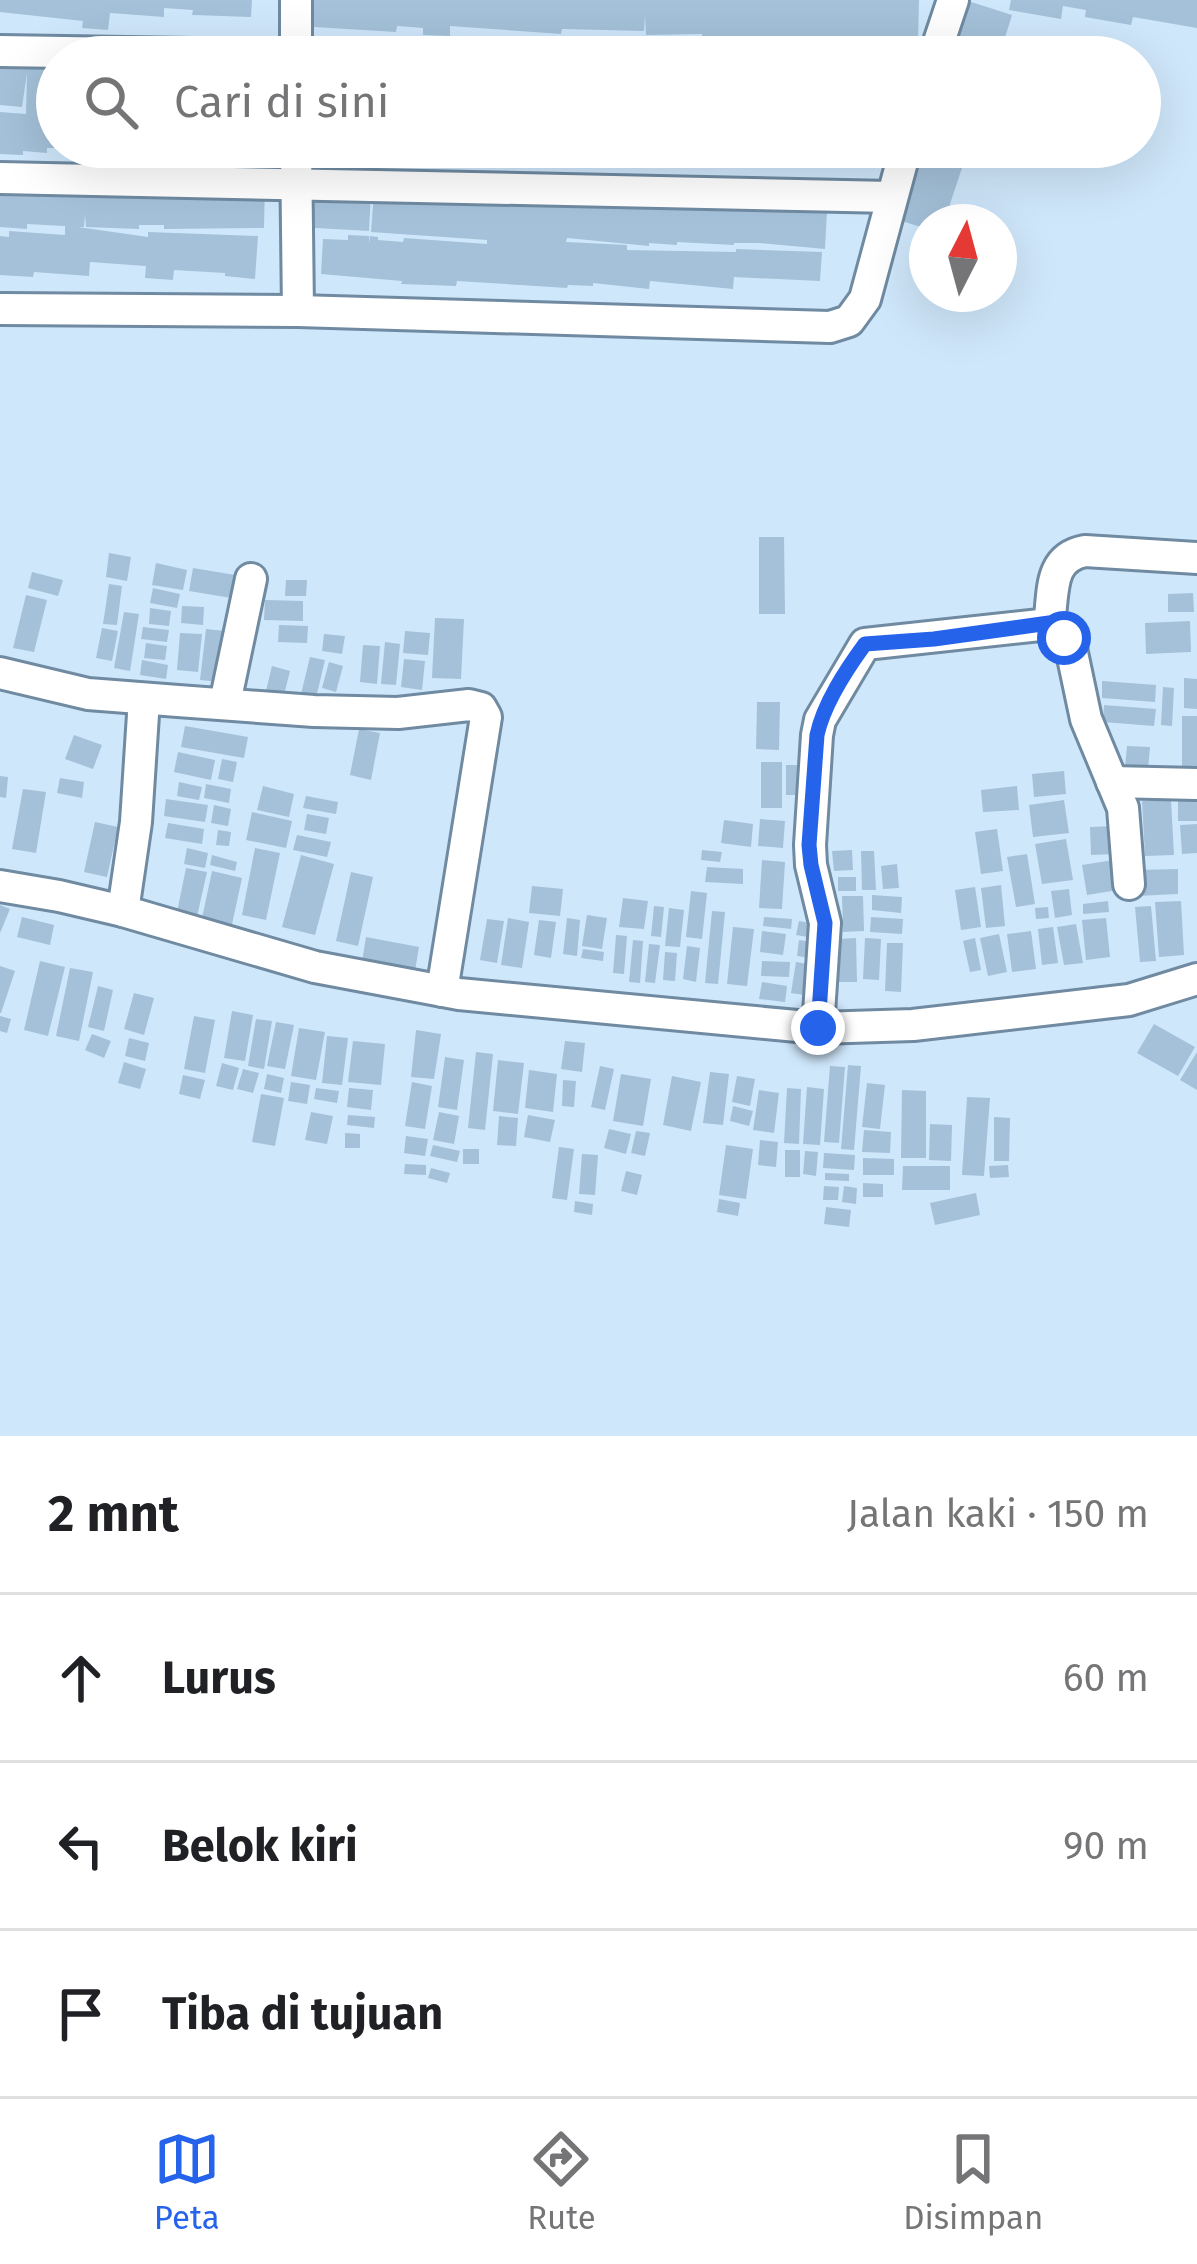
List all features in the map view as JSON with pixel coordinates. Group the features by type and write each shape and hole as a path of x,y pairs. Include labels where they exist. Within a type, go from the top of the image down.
{"street":[{"path":"296,0 296,36"},
{"path":"941,36 953,0"},
{"path":"0,51 36,52"},
{"path":"296,168 298,311"},
{"path":"0,309 298,311 830,327 849,321 865,299 900,168"},
{"path":"0,178 891,197"},
{"path":"1049,623 1058,567 1069,554 1197,558"},
{"path":"226,703 251,579"},
{"path":"1049,623 1071,648 1086,719 1123,808 1129,884"},
{"path":"818,1028 825,923 809,845 817,735 820,720 852,662 865,644 1049,623"},
{"path":"0,673 88,694 144,699 314,711 481,708 486,717 442,991"},
{"path":"124,911 144,699"},
{"path":"1112,782 1197,784"},
{"path":"0,886 124,911 315,967 442,991 818,1028 913,1025 1129,1000 1197,979"}],"building":[{"path":"0,0 252,0 251,17 192,15 193,10 164,8 164,17 110,13 108,30 82,28 83,21 0,12"},
{"path":"298,0 919,0 918,36 646,35 645,16 644,31 562,29 561,34 450,26 450,36 423,35 423,28 397,26 396,32 297,26"},
{"path":"965,0 1012,15 1005,36 952,36"},
{"path":"1011,0 1197,0 1197,28 1133,17 1131,25 1085,17 1086,10 1063,6 1061,19 1009,10"},
{"path":"0,65 36,68 36,152 0,154 0,112 26,114 27,73 22,107 0,105"},
{"path":"904,168 962,168 950,204 909,204 909,223 889,217"},
{"path":"30,182 265,183 264,228 86,227 85,215 84,227 78,227 148,237 148,232 258,236 255,279 174,270 173,280 145,278 146,266 90,262 89,276 0,275 0,236 9,237 9,231 65,235 65,226 0,227 0,192 30,194"},
{"path":"300,192 371,192 369,231 298,227"},
{"path":"374,193 827,212 825,249 758,243 649,246 567,238 566,242 627,245 627,250 822,252 820,281 734,277 733,289 650,281 649,289 593,283 567,288 457,281 456,286 401,284 321,274 323,239 348,240 348,235 369,236 370,244 370,236 403,242 404,238 487,244 487,240 371,232"},
{"path":"759,537 784,537 785,614 759,614"},
{"path":"109,553 131,557 127,581 106,577"},
{"path":"156,563 187,570 183,590 152,585"},
{"path":"193,568 241,576 237,599 189,591"},
{"path":"32,572 63,580 58,596 28,588"},
{"path":"286,580 307,580 306,596 285,596"},
{"path":"109,584 122,586 117,625 103,624"},
{"path":"153,588 180,594 177,608 150,603"},
{"path":"1193,593 1194,612 1168,612 1168,594"},
{"path":"26,595 47,600 34,652 13,648"},
{"path":"265,600 303,601 303,621 264,620"},
{"path":"182,606 204,607 203,625 181,623"},
{"path":"150,608 171,611 169,626 149,624"},
{"path":"124,612 139,614 130,671 114,668"},
{"path":"435,618 464,619 461,679 432,678"},
{"path":"1190,621 1191,652 1146,654 1145,623"},
{"path":"279,625 308,626 307,643 278,642"},
{"path":"143,627 169,630 167,642 141,639"},
{"path":"102,628 118,631 112,661 96,658"},
{"path":"206,629 225,631 220,682 200,680"},
{"path":"405,631 430,633 428,655 403,653"},
{"path":"180,633 202,634 198,672 177,670"},
{"path":"324,634 345,636 342,654 322,651"},
{"path":"385,642 400,644 396,685 381,684"},
{"path":"146,643 167,646 165,660 144,658"},
{"path":"363,645 380,646 377,684 360,682"},
{"path":"310,657 325,660 316,698 301,694"},
{"path":"404,659 425,661 422,690 401,687"},
{"path":"142,660 168,665 166,679 140,675"},
{"path":"329,662 343,666 336,692 322,688"},
{"path":"272,666 290,671 282,703 264,699"},
{"path":"1184,678 1197,679 1197,709 1184,708"},
{"path":"1102,681 1156,685 1155,702 1102,698"},
{"path":"1163,687 1174,688 1172,726 1161,725"},
{"path":"757,702 780,702 779,750 756,749"},
{"path":"1104,705 1156,709 1154,726 1103,722"},
{"path":"1182,716 1197,716 1197,767 1182,767"},
{"path":"185,726 248,737 244,758 181,747"},
{"path":"359,729 380,733 371,780 350,775"},
{"path":"74,735 102,745 93,769 65,759"},
{"path":"1127,746 1150,747 1148,769 1125,767"},
{"path":"178,752 215,760 211,780 174,772"},
{"path":"222,759 237,762 233,782 218,779"},
{"path":"761,762 782,762 782,808 761,808"},
{"path":"786,765 805,765 804,795 786,795"},
{"path":"1064,771 1066,794 1034,797 1032,774"},
{"path":"0,776 8,777 6,798 0,797"},
{"path":"60,778 84,782 82,798 57,793"},
{"path":"179,782 202,787 199,800 177,796"},
{"path":"206,784 231,789 229,803 204,798"},
{"path":"263,786 294,794 289,817 257,810"},
{"path":"1017,786 1019,810 983,812 981,790"},
{"path":"23,789 46,792 36,853 12,849"},
{"path":"1197,792 1197,821 1178,821 1178,793"},
{"path":"306,796 338,802 336,814 303,808"},
{"path":"166,799 208,805 205,822 164,816"},
{"path":"1064,800 1069,833 1033,837 1029,805"},
{"path":"1171,800 1174,855 1145,856 1142,801"},
{"path":"214,805 231,809 228,826 211,823"},
{"path":"252,812 292,821 286,848 246,840"},
{"path":"307,814 329,818 326,834 304,830"},
{"path":"760,819 785,821 783,848 758,846"},
{"path":"724,820 753,824 751,847 721,843"},
{"path":"95,822 118,827 107,877 84,872"},
{"path":"168,823 204,829 202,844 165,838"},
{"path":"1197,824 1197,853 1182,854 1180,825"},
{"path":"1114,826 1115,854 1091,855 1090,827"},
{"path":"997,829 1003,871 981,874 975,832"},
{"path":"218,830 231,832 229,846 216,845"},
{"path":"297,835 331,842 327,857 293,850"},
{"path":"1066,839 1073,880 1042,884 1035,844"},
{"path":"187,848 208,853 205,868 184,864"},
{"path":"255,848 280,853 266,920 242,915"},
{"path":"702,850 722,852 720,862 701,860"},
{"path":"852,850 853,870 834,871 832,851"},
{"path":"861,851 874,851 876,890 862,890"},
{"path":"1027,854 1035,904 1016,907 1007,857"},
{"path":"212,855 237,862 235,871 210,865"},
{"path":"301,855 334,864 315,935 282,927"},
{"path":"1120,859 1124,889 1087,895 1082,865"},
{"path":"762,860 785,862 782,909 759,908"},
{"path":"897,864 899,888 883,889 881,866"},
{"path":"707,867 743,869 743,884 705,882"},
{"path":"186,868 207,872 196,921 176,917"},
{"path":"1178,869 1178,894 1137,896 1136,870"},
{"path":"212,871 242,878 231,929 201,923"},
{"path":"351,872 373,877 358,946 336,941"},
{"path":"838,877 856,877 856,891 838,891"},
{"path":"1001,885 1005,926 986,928 981,888"},
{"path":"532,886 563,889 560,916 529,913"},
{"path":"975,887 981,927 961,930 955,890"},
{"path":"1069,889 1072,915 1055,918 1051,891"},
{"path":"691,891 707,893 702,939 686,937"},
{"path":"872,895 902,897 901,913 872,910"},
{"path":"842,896 863,896 864,931 843,932"},
{"path":"623,898 648,901 644,929 619,927"},
{"path":"1108,901 1109,912 1083,914 1083,904"},
{"path":"1181,901 1184,955 1159,957 1155,902"},
{"path":"0,905 10,909 0,933"},
{"path":"654,906 664,907 661,937 651,936"},
{"path":"1151,906 1156,961 1140,962 1135,907"},
{"path":"1048,907 1049,918 1036,919 1035,908"},
{"path":"669,908 684,910 680,947 665,946"},
{"path":"712,911 725,912 718,984 705,983"},
{"path":"587,915 607,918 602,949 582,946"},
{"path":"22,917 54,925 50,945 17,937"},
{"path":"764,917 792,919 791,929 763,926"},
{"path":"871,917 903,919 902,934 870,932"},
{"path":"508,918 529,922 522,968 501,965"},
{"path":"567,918 580,920 577,956 563,954"},
{"path":"1106,918 1110,957 1086,960 1082,920"},
{"path":"487,919 504,921 497,963 480,960"},
{"path":"539,920 556,922 551,958 534,955"},
{"path":"799,921 822,925 820,939 796,935"},
{"path":"1076,924 1083,963 1064,965 1057,927"},
{"path":"733,927 754,929 747,986 727,984"},
{"path":"1053,927 1058,963 1042,965 1038,929"},
{"path":"762,931 786,934 783,955 760,952"},
{"path":"1031,931 1036,969 1012,972 1007,934"},
{"path":"999,934 1007,972 988,976 980,938"},
{"path":"616,935 627,936 624,974 613,973"},
{"path":"366,937 419,947 415,971 362,962"},
{"path":"856,938 857,982 839,982 838,939"},
{"path":"865,938 881,939 879,980 863,979"},
{"path":"975,938 981,970 970,972 963,941"},
{"path":"633,940 643,941 640,983 629,982"},
{"path":"799,940 819,943 817,959 797,956"},
{"path":"887,943 903,943 901,992 885,991"},
{"path":"649,944 660,945 655,983 645,982"},
{"path":"687,946 700,948 696,982 683,979"},
{"path":"583,949 604,952 603,961 581,958"},
{"path":"665,952 677,953 675,981 663,980"},
{"path":"40,961 65,967 48,1036 24,1030"},
{"path":"762,961 790,962 789,977 761,976"},
{"path":"796,962 814,965 810,996 791,993"},
{"path":"0,966 15,971 1,1013 0,1013"},
{"path":"70,968 93,972 79,1041 56,1036"},
{"path":"762,982 787,986 785,1002 759,999"},
{"path":"98,986 113,990 104,1031 88,1027"},
{"path":"134,993 154,998 144,1035 124,1029"},
{"path":"232,1011 253,1015 245,1061 224,1058"},
{"path":"0,1016 11,1019 7,1033 0,1031"},
{"path":"194,1016 215,1020 205,1073 184,1069"},
{"path":"256,1019 272,1021 264,1069 248,1066"},
{"path":"276,1022 294,1025 285,1069 267,1066"},
{"path":"1154,1024 1195,1047 1178,1076 1137,1053"},
{"path":"299,1028 325,1032 316,1080 291,1076"},
{"path":"416,1030 441,1034 434,1079 411,1077"},
{"path":"92,1034 111,1041 104,1058 85,1050"},
{"path":"327,1036 348,1038 342,1085 322,1083"},
{"path":"129,1038 149,1043 145,1061 125,1056"},
{"path":"353,1041 385,1044 381,1085 348,1082"},
{"path":"565,1041 585,1043 582,1072 561,1069"},
{"path":"476,1052 493,1054 485,1130 468,1128"},
{"path":"1197,1052 1197,1090 1180,1080"},
{"path":"445,1057 464,1060 457,1110 438,1107"},
{"path":"498,1060 524,1063 518,1114 493,1111"},
{"path":"124,1062 146,1069 140,1089 118,1083"},
{"path":"222,1063 239,1068 233,1090 216,1086"},
{"path":"848,1065 861,1066 854,1150 841,1149"},
{"path":"600,1066 614,1069 605,1110 591,1107"},
{"path":"830,1066 845,1067 839,1143 824,1142"},
{"path":"243,1069 259,1073 253,1093 237,1089"},
{"path":"529,1070 557,1074 553,1112 525,1108"},
{"path":"710,1072 729,1074 723,1125 703,1123"},
{"path":"267,1074 284,1078 281,1093 264,1089"},
{"path":"621,1074 651,1079 643,1126 613,1121"},
{"path":"183,1075 205,1080 200,1099 179,1094"},
{"path":"672,1076 701,1082 691,1131 663,1125"},
{"path":"737,1076 755,1079 750,1106 732,1102"},
{"path":"563,1080 576,1081 574,1107 562,1106"},
{"path":"291,1082 310,1085 307,1104 288,1101"},
{"path":"412,1082 432,1086 425,1129 405,1126"},
{"path":"867,1083 885,1085 880,1129 862,1127"},
{"path":"807,1087 824,1089 820,1145 803,1144"},
{"path":"316,1088 339,1091 337,1103 314,1099"},
{"path":"349,1088 373,1090 371,1110 347,1107"},
{"path":"787,1088 801,1089 799,1144 784,1143"},
{"path":"759,1090 779,1093 774,1133 753,1130"},
{"path":"902,1090 926,1091 926,1158 901,1158"},
{"path":"261,1094 284,1098 275,1146 252,1142"},
{"path":"967,1097 990,1098 984,1176 962,1175"},
{"path":"733,1106 753,1111 749,1126 730,1121"},
{"path":"311,1112 333,1116 327,1144 305,1140"},
{"path":"439,1112 459,1116 454,1144 433,1140"},
{"path":"348,1115 375,1117 374,1128 347,1125"},
{"path":"528,1115 555,1120 550,1142 524,1137"},
{"path":"499,1116 518,1118 516,1146 497,1145"},
{"path":"994,1117 1010,1118 1009,1161 994,1161"},
{"path":"930,1124 952,1125 951,1161 929,1160"},
{"path":"609,1129 631,1134 626,1154 604,1148"},
{"path":"864,1130 891,1132 890,1153 862,1152"},
{"path":"636,1131 650,1133 645,1156 631,1153"},
{"path":"345,1133 360,1134 360,1148 345,1148"},
{"path":"406,1136 428,1139 425,1156 404,1153"},
{"path":"760,1140 778,1142 776,1167 758,1165"},
{"path":"433,1145 460,1151 457,1162 430,1156"},
{"path":"726,1145 753,1149 746,1199 719,1195"},
{"path":"559,1147 574,1149 567,1200 552,1198"},
{"path":"463,1149 479,1149 479,1164 463,1164"},
{"path":"785,1150 800,1150 800,1177 785,1177"},
{"path":"805,1151 818,1152 816,1176 803,1174"},
{"path":"824,1153 855,1155 854,1170 823,1168"},
{"path":"582,1154 598,1155 595,1195 579,1194"},
{"path":"863,1158 894,1159 894,1175 863,1175"},
{"path":"405,1164 426,1165 426,1175 404,1174"},
{"path":"1008,1165 1009,1177 990,1178 989,1166"},
{"path":"903,1166 950,1166 950,1190 902,1190"},
{"path":"431,1168 450,1173 447,1183 428,1178"},
{"path":"626,1171 642,1175 637,1195 621,1191"},
{"path":"825,1173 849,1174 849,1181 825,1180"},
{"path":"863,1183 883,1184 883,1197 863,1197"},
{"path":"824,1186 839,1187 838,1200 823,1200"},
{"path":"844,1186 857,1188 856,1204 842,1202"},
{"path":"976,1193 980,1215 935,1225 930,1203"},
{"path":"719,1199 740,1203 738,1216 717,1212"},
{"path":"575,1201 593,1204 592,1215 574,1212"},
{"path":"826,1207 851,1210 849,1227 824,1224"}],"route":[{"path":"818,1028 825,923 809,845 817,735 820,720 852,662 865,644 888,640 934,639 1049,623 1064,638"}]}
